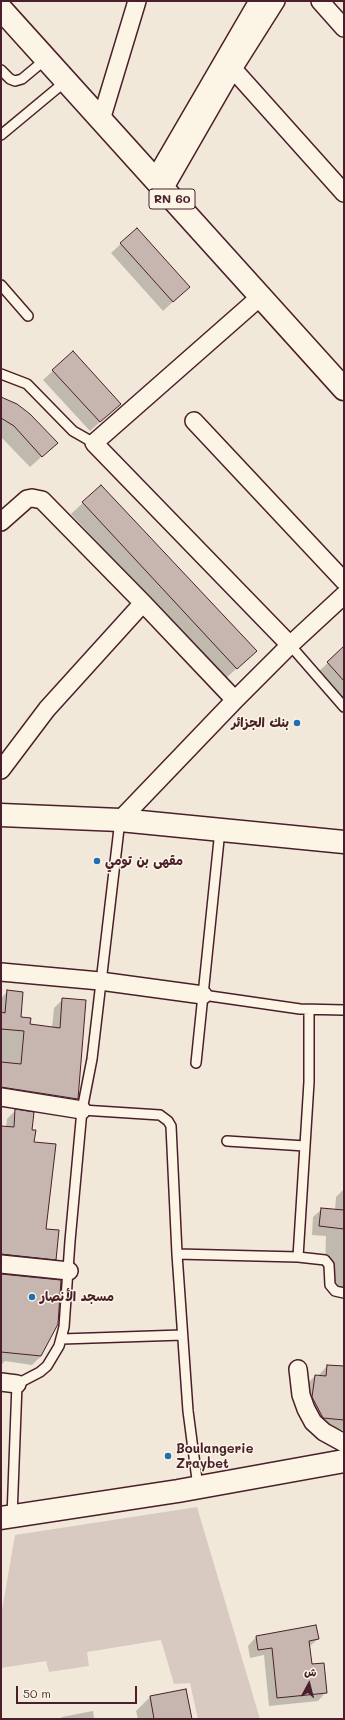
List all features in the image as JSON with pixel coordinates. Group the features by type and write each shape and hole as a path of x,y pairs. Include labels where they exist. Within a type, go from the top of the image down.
{"street":[{"path":"101,120 137,1"},
{"path":"160,184 227,66 258,1"},
{"path":"227,66 276,1"},
{"path":"320,1 344,28"},
{"name":"RN 60","path":"1,9 160,184 260,297 344,388"},
{"path":"227,66 344,193"},
{"path":"260,297 94,444 290,646"},
{"path":"194,421 344,581"},
{"path":"1,522 27,499 32,498 42,500 143,603 234,700"},
{"path":"120,820 234,700 344,595"},
{"path":"1,770 47,709 143,603"},
{"path":"1,815 120,820 344,842"},
{"path":"1,972 100,981 203,995"},
{"path":"1,1097 82,1110"},
{"path":"1,1264 69,1271"},
{"path":"298,1369 301,1395 313,1422 324,1432 344,1443"},
{"path":"4,1520 344,1461"}],"lane":[{"path":"1,70 10,80 15,81 22,79 46,59"},
{"path":"1,135 66,81"},
{"path":"1,285 28,316"},
{"path":"1,374 27,384 72,431 94,444"},
{"path":"290,646 344,707"},
{"path":"4,1520 15,1418 9,1383 47,1366 62,1338 82,1110 92,1059 120,820"},
{"path":"196,1063 220,830"},
{"path":"203,995 309,1010 344,1010"},
{"path":"298,1257 309,1082 309,1010"},
{"path":"82,1110 160,1116 168,1121 171,1126 182,1335 188,1411 198,1487"},
{"path":"227,1141 305,1146"},
{"path":"177,1254 298,1257 324,1260 329,1265 330,1285 336,1292 344,1293"},
{"path":"62,1338 182,1335"}],"shaded area":[{"path":"197,1507 260,1719 198,1719 190,1683 174,1684 161,1640 87,1652 89,1666 49,1672 46,1661 1,1668 1,1616 15,1535"}],"building":[{"path":"137,228 190,287 173,302 120,243"},
{"path":"73,351 121,404 100,422 52,370"},
{"path":"1,397 17,404 30,414 58,443 42,457 14,426 1,418"},
{"path":"101,485 257,651 237,669 82,502"},
{"path":"344,646 344,681 327,662"},
{"path":"7,990 23,992 21,1017 31,1018 30,1024 60,1028 62,998 86,1000 78,1099 1,1087 1,1062 21,1064 24,1031 1,1029 1,1012 5,1013"},
{"path":"15,1109 34,1112 32,1130 36,1130 34,1142 56,1144 46,1229 59,1230 56,1260 1,1254 1,1126 14,1127"},
{"path":"321,1208 344,1210 344,1229 319,1226"},
{"name":"مسجد الأنصار","path":"1,1274 61,1280 58,1324 41,1356 1,1352"},
{"path":"327,1365 344,1366 344,1420 323,1418 312,1397 315,1375 326,1376"},
{"path":"316,1625 319,1639 309,1641 312,1664 324,1663 327,1693 277,1698 272,1648 258,1650 256,1636"},
{"path":"186,1689 192,1719 154,1719 150,1696"}],"place":[{"name":"بنك الجزائر","path":"297,723"},
{"name":"مقهى بن تومي","path":"97,861"},
{"name":"مسجد الأنصار","path":"32,1297"},
{"name":"Boulangerie Zraybet","path":"168,1456"}]}
